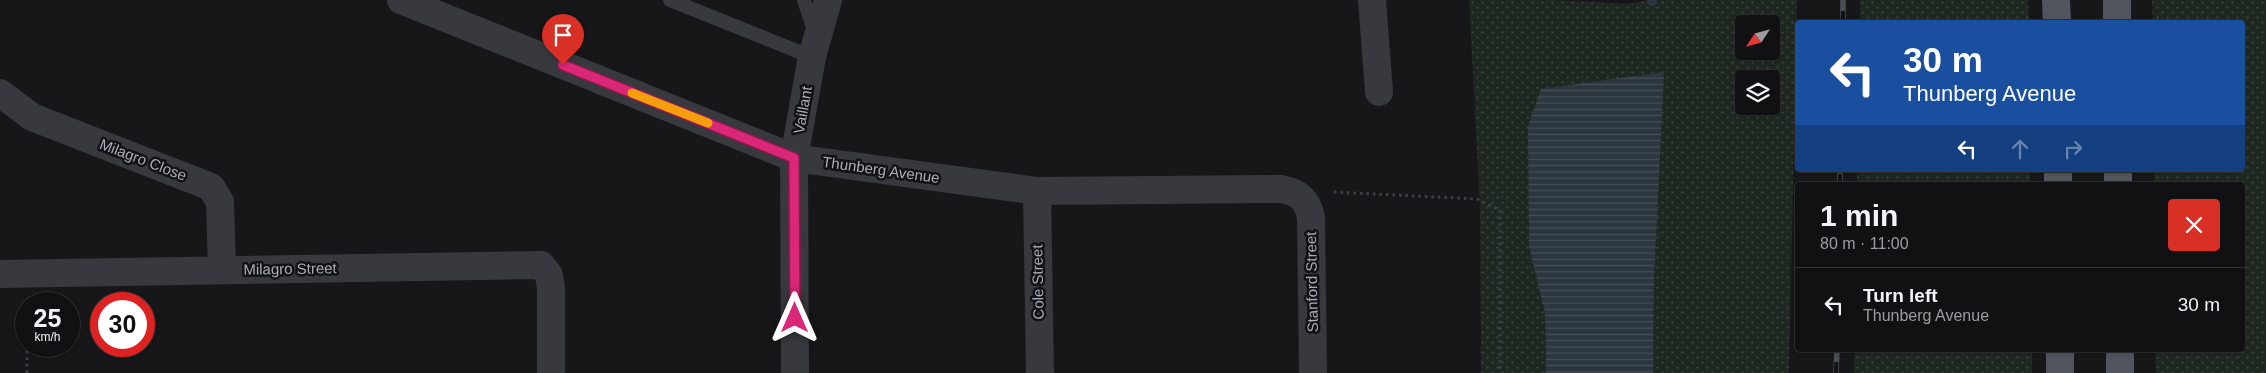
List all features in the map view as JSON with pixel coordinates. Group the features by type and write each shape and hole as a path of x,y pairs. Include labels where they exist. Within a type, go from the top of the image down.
{"main road":[{"path":"2056,0 2057,20"},
{"path":"2117,0 2117,20"},
{"path":"2060,352 2060,373"},
{"path":"2120,352 2120,373"}],"street":[{"name":"Thunberg Avenue","path":"401,0 794,158 1037,191 1281,188 1295,193"},
{"name":"Vaillant","path":"795,373 794,158 815,47 828,0"},
{"path":"1372,0 1380,92"},
{"name":"Milagro Close","path":"0,93 32,117 211,187 220,202 222,270"},
{"name":"Cole Street","path":"1037,191 1040,373"},
{"name":"Stanford Street","path":"1295,193 1306,200 1311,218 1313,373"},
{"name":"Milagro Street","path":"0,274 541,265 549,275 551,373"}],"lane":[{"path":"670,0 815,47"},
{"path":"804,0 815,47"}],"path":[{"path":"1295,193 1477,199 1500,210 1500,373"},
{"path":"26,373 27,357"}],"shaded area":[{"path":"1469,0 1555,0 1628,4 1648,0 1797,0 1797,20 1795,20 1789,373 1653,373 1654,281 1663,72 1529,247 1545,313 1546,373 1481,373 1480,208"},
{"path":"1860,0 2028,0 2029,20 1860,20"},
{"path":"2152,0 2266,0 2266,373 2156,373 2155,352 2245,352 2245,182 2154,182 2154,172 2245,172 2245,20 2153,20"},
{"path":"1664,72 1654,281 1653,373 1546,373 1545,313 1529,247 1528,126 1541,89"},
{"path":"1857,172 2030,172 2030,182 1857,182"},
{"path":"1854,352 2032,352 2032,373 1854,373"}],"railway":[{"path":"1843,0 1843,20"},
{"path":"1840,172 1840,182"},
{"path":"1836,373 1837,352"}],"slow traffic":[{"path":"632,93 708,123"}],"route":[{"path":"563,65 794,158 795,318"}]}
